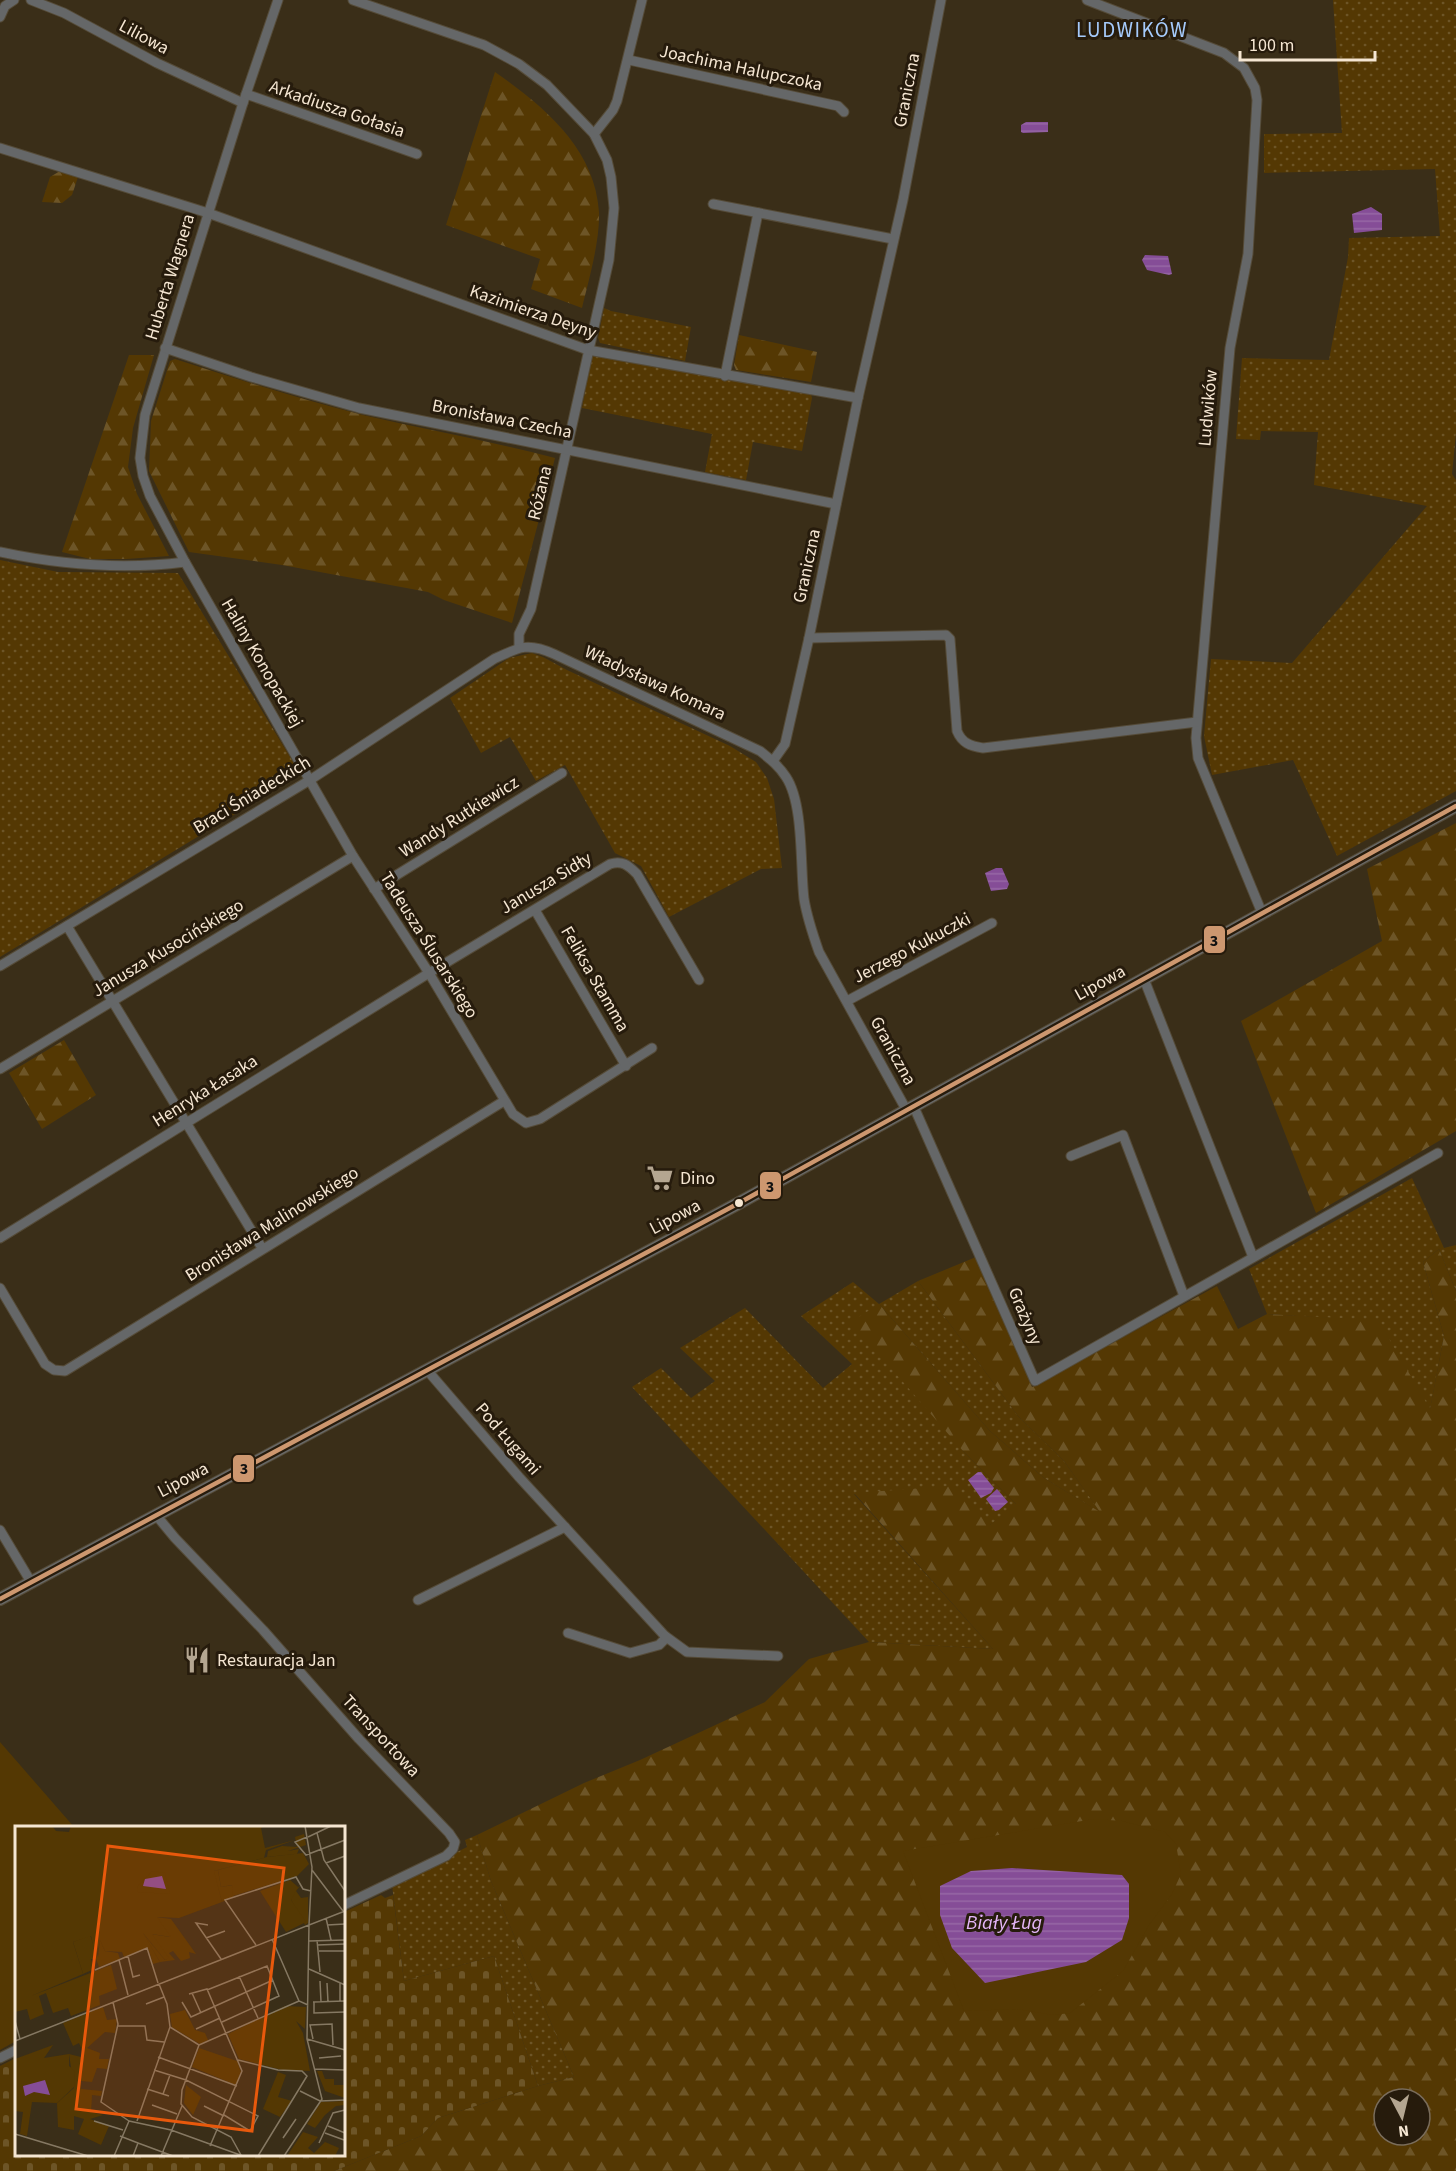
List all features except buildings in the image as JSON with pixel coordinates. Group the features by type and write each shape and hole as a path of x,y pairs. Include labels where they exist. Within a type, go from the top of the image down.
{"main road":[{"name":"Lipowa","path":"0,1599 911,1109 1456,806"}],"street":[{"path":"0,17 5,6 14,0"},
{"name":"Liliowa","path":"31,0 64,13 157,63 244,99"},
{"name":"Huberta Wagnera","path":"184,562 145,484 140,458 145,415 244,99 278,0"},
{"name":"Różana","path":"353,0 468,39 504,55 547,85 594,134 610,168 614,224 609,260 531,609 519,634 519,647"},
{"path":"594,134 613,110 629,60 642,0"},
{"name":"Graniczna","path":"911,1109 819,952 804,901 794,794 787,778 773,761 785,744 858,398 903,200 941,0"},
{"name":"Ludwików","path":"1087,0 1224,53 1244,68 1255,88 1257,100 1248,254 1230,348 1197,722 1198,758 1262,913"},
{"name":"Joachima Halupczoka","path":"629,60 838,106 844,112"},
{"name":"Arkadiusza Gołasia","path":"244,99 417,154"},
{"path":"0,148 208,213"},
{"path":"713,204 893,239"},
{"name":"Kazimierza Deyny","path":"208,213 588,350 858,398"},
{"path":"725,375 758,213"},
{"name":"Bronisława Czecha","path":"165,348 251,377 359,408 836,504"},
{"path":"0,552 33,560 99,566 164,565 184,562"},
{"name":"Haliny Konopackiej","path":"184,562 310,780"},
{"path":"808,638 946,635 950,639 957,731 961,740 973,746 983,748 1197,722"},
{"name":"Władysława Komara","path":"519,647 532,646 554,654 760,751 773,761"},
{"name":"Braci Śniadeckich","path":"0,966 310,780 494,660 519,647"},
{"name":"Wandy Rutkiewicz","path":"374,889 562,773"},
{"name":"Tadeusza Ślusarskiego","path":"310,780 353,856 429,973 504,1101 517,1118 526,1123 540,1119 626,1066"},
{"name":"Janusza Kusocińskiego","path":"0,1069 353,856"},
{"name":"Janusza Sidły","path":"429,973 616,862 628,864 643,884 699,980"},
{"name":"Feliksa Stamma","path":"535,910 626,1066"},
{"name":"Jerzego Kukuczki","path":"847,1001 992,923"},
{"path":"67,926 262,1248"},
{"name":"Henryka Łasaka","path":"0,1238 429,973"},
{"path":"1144,979 1253,1257"},
{"path":"626,1066 652,1048"},
{"name":"Bronisława Malinowskiego","path":"0,1288 47,1366 56,1370 68,1370 262,1248 504,1101"},
{"name":"Grażyny","path":"911,1109 1035,1381 1438,1153"},
{"path":"1071,1156 1123,1135 1184,1296"},
{"name":"Pod Ługami","path":"427,1370 519,1477 665,1636 687,1652 778,1656"},
{"name":"Transportowa","path":"156,1515 455,1842 453,1849 446,1856 345,1905"},
{"path":"418,1600 565,1527"},
{"path":"0,1530 31,1582"},
{"path":"568,1634 630,1653 659,1645 665,1636"},
{"path":"0,2058 15,2050"}],"green space":[{"path":"1333,0 1456,0 1456,433 1452,474 1456,480 1456,791 1337,856 1293,760 1212,775 1204,736 1211,659 1292,663 1427,506 1314,485 1318,432 1261,431 1260,440 1236,439 1242,358 1329,360 1348,257 1349,238 1440,236 1435,169 1264,173 1264,134 1342,133"},
{"path":"495,72 548,114 564,131 588,168 595,189 599,223 594,260 582,308 531,289 540,259 446,225"},
{"path":"60,171 78,177 72,195 62,203 42,202 50,177"},
{"path":"604,308 691,327 685,361 600,343 598,338"},
{"path":"739,335 817,352 811,382 736,370 734,365"},
{"path":"129,355 154,355 133,428 128,467 137,494 169,556 90,559 62,552"},
{"path":"592,356 811,394 802,451 753,442 746,480 705,472 712,434 582,408"},
{"path":"175,359 292,396 363,415 555,458 512,623 444,600 428,592 282,565 189,552 149,471 151,421 170,361"},
{"path":"0,560 58,572 178,573 295,765 291,780 0,957"},
{"path":"532,653 730,746 756,762 767,778 774,799 782,868 761,869 669,917 641,866 615,853 565,765 536,781 510,737 481,753 450,698 509,658"},
{"path":"1456,823 1456,1131 1316,1213 1241,1021 1382,941 1367,869"},
{"path":"64,1040 96,1095 42,1129 9,1073"},
{"path":"1412,1178 1444,1248 1456,1245 1456,1291 1439,1249 1423,1262 1444,1336 1430,1410 1378,1321 1267,1314 1249,1269"},
{"path":"1439,1249 1456,1291 1456,2171 334,2171 421,2136 438,2118 574,2077 491,1881 477,1835 584,1783 640,1760 765,1702 809,1659 869,1642 993,1649 854,1493 952,1486 990,1525 1016,1504 963,1451 851,1322 879,1304 990,1431 1044,1478 1100,1512 1064,1461 1018,1416 918,1281 976,1257 1032,1387 1217,1286 1238,1329 1267,1314 1378,1320 1430,1409 1444,1336 1423,1262"},
{"path":"918,1281 1018,1416 1064,1461 1101,1513 1044,1478 990,1431 879,1304"},
{"path":"853,1282 879,1304 963,1451 1017,1505 990,1525 854,1494 993,1649 869,1642 632,1387 661,1368 691,1398 715,1381 680,1348 745,1308 823,1388 852,1364 801,1316"},
{"path":"0,1742 73,1826 15,1826 15,2042 0,2050"},
{"path":"1094,1819 1122,1821 1165,1832 1176,1844 1181,1874 1172,1894 1149,1925 1123,1971 1070,2013 1053,2015 1017,2009 964,2011 903,1851"},
{"path":"477,1835 491,1881 574,2077 538,2086 494,1956 404,1981 392,1885 467,1847 465,1840"},
{"path":"381,1895 385,1898 393,1895 404,1981 494,1956 538,2086 438,2118 421,2136 334,2171 0,2171 0,2066 15,2058 15,2156 345,2156 345,1912"}],"water":[{"path":"1026,122 1048,122 1048,132 1023,133 1021,125"},
{"path":"1371,207 1382,214 1382,230 1354,233 1352,214"},
{"path":"1145,255 1168,256 1172,274 1147,270 1142,260"},
{"path":"1002,868 1009,884 1007,889 991,891 985,873"},
{"path":"981,1472 994,1488 991,1493 981,1498 968,1480"},
{"path":"997,1489 1008,1502 995,1511 986,1499"},
{"name":"Biały Ług","path":"1012,1868 1122,1875 1129,1884 1129,1918 1122,1940 1086,1962 985,1983 952,1948 940,1915 940,1886 971,1871"}],"transit line":[{"name":"3","path":"0,1599 739,1203 1456,806"}],"place":[{"name":"Dino","path":"660,1178"},
{"name":"Restauracja Jan","path":"197,1660"}],"district":[{"name":"LUDWIKÓW","path":"1132,30"}]}
